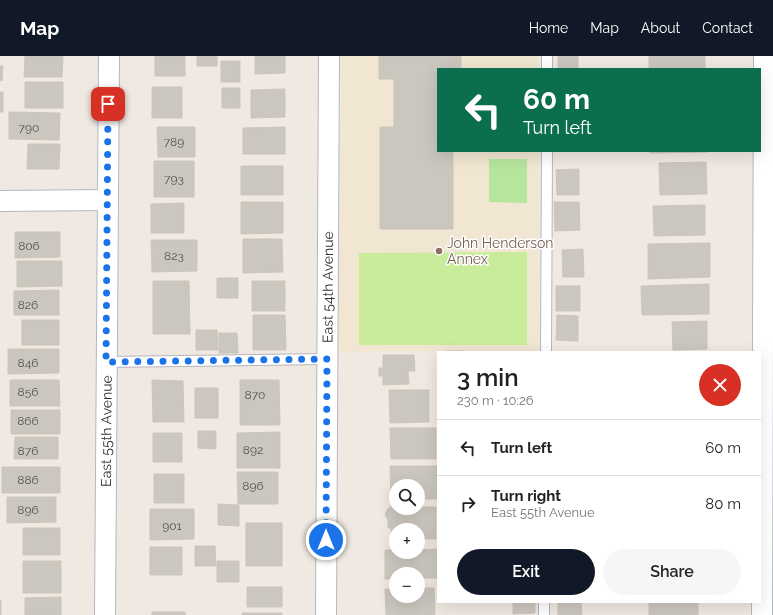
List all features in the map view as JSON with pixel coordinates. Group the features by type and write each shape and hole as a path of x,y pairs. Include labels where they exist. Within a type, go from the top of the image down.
{"street":[{"name":"East 55th Avenue","path":"105,615 109,56"},
{"name":"East 54th Avenue","path":"326,615 329,56"},
{"path":"762,615 768,205 764,56"},
{"path":"0,201 108,200"}],"lane":[{"path":"547,68 548,56"},
{"path":"546,351 547,152"},
{"path":"106,362 327,359"},
{"path":"544,603 544,615"}],"shaded area":[{"name":"John Henderson Annex","path":"342,56 538,56 538,68 437,68 437,152 538,152 539,351 338,352"}],"green space":[{"path":"489,159 527,159 527,203 489,202"},
{"path":"527,252 527,345 359,345 359,253"}],"building":[{"path":"25,56 63,56 62,77 24,77"},
{"path":"155,56 185,56 185,76 155,76"},
{"path":"197,56 217,56 217,66 197,66"},
{"path":"255,56 285,56 285,73 255,74"},
{"path":"379,56 461,56 461,68 437,68 437,152 453,152 453,229 380,229 380,127 394,127 394,79 379,79"},
{"path":"558,56 578,56 578,68 558,68"},
{"path":"649,56 705,56 705,68 649,68"},
{"path":"221,61 240,61 240,82 221,82"},
{"path":"0,66 3,66 2,81 0,80"},
{"path":"25,82 63,82 63,108 25,108"},
{"path":"152,87 182,87 182,118 152,118"},
{"path":"222,88 240,88 240,108 222,108"},
{"path":"285,89 285,117 251,118 251,90"},
{"path":"0,92 3,92 3,112 0,112"},
{"path":"9,112 60,113 59,140 9,139"},
{"path":"157,127 195,127 195,157 158,157"},
{"path":"285,127 285,154 243,154 243,128"},
{"path":"28,144 60,144 59,169 27,169"},
{"path":"650,152 708,152 650,153"},
{"path":"154,161 194,161 194,197 154,197"},
{"path":"706,162 707,194 660,195 659,163"},
{"path":"241,166 283,166 283,195 241,195"},
{"path":"579,169 579,195 557,195 556,170"},
{"path":"241,202 283,202 283,233 241,234"},
{"path":"554,202 579,202 580,230 555,231"},
{"path":"184,203 184,233 151,233 151,204"},
{"path":"705,205 705,235 654,236 653,206"},
{"path":"15,232 60,232 60,257 15,258"},
{"path":"243,239 282,239 283,272 243,273"},
{"path":"151,240 197,240 197,271 152,272"},
{"path":"710,243 710,277 648,279 648,244"},
{"path":"583,249 584,277 563,277 562,250"},
{"path":"17,261 62,261 62,286 17,287"},
{"path":"217,278 238,278 238,298 217,298"},
{"path":"153,281 189,281 190,334 153,334"},
{"path":"252,281 285,281 285,311 252,311"},
{"path":"709,284 709,314 642,315 641,286"},
{"path":"556,286 580,286 580,311 556,311"},
{"path":"59,290 59,315 14,315 14,291"},
{"path":"253,315 285,315 286,350 253,350"},
{"path":"557,315 578,316 578,341 556,340"},
{"path":"22,320 59,320 59,345 22,345"},
{"path":"707,321 707,349 673,350 672,322"},
{"path":"196,330 217,330 218,350 196,350"},
{"path":"219,333 237,333 238,353 219,353"},
{"path":"8,349 59,349 59,373 8,374"},
{"path":"383,355 414,355 415,371 408,371 409,384 383,385 383,376 379,376 379,368 383,368"},
{"path":"10,380 59,380 60,406 10,406"},
{"path":"152,380 183,381 184,422 153,422"},
{"path":"240,380 279,380 280,425 240,425"},
{"path":"195,388 218,388 218,418 195,418"},
{"path":"389,390 429,390 429,422 390,423"},
{"path":"11,410 60,410 60,434 11,434"},
{"path":"390,428 436,428 436,459 391,459"},
{"path":"198,431 216,431 216,449 198,448"},
{"path":"280,432 280,468 237,468 237,433"},
{"path":"153,433 182,433 182,462 153,462"},
{"path":"15,437 58,437 58,459 14,459"},
{"path":"390,466 437,466 437,499 425,499 425,479 390,479"},
{"path":"2,467 60,467 60,493 2,493"},
{"path":"237,472 278,472 278,504 238,504"},
{"path":"154,474 184,474 184,503 154,503"},
{"path":"7,497 56,497 56,522 7,523"},
{"path":"218,504 239,505 239,526 218,525"},
{"path":"425,507 436,507 436,539 425,539 425,523 389,523 388,528 388,520 385,515 389,508 389,515 425,515"},
{"path":"150,509 194,509 194,539 150,540"},
{"path":"246,523 282,523 282,566 246,566"},
{"path":"23,528 60,528 60,555 23,555"},
{"path":"195,546 215,546 216,566 195,566"},
{"path":"150,547 182,547 182,575 150,575"},
{"path":"437,549 437,578 425,578 425,567 389,567 389,579 385,579 385,550 389,550 389,559 425,559 425,550"},
{"path":"23,561 61,561 61,593 23,593"},
{"path":"217,561 239,561 239,582 217,582"},
{"path":"247,587 282,587 282,607 247,607"},
{"path":"425,588 434,588 435,615 386,615 385,589 389,589 389,603 425,603"},
{"path":"61,597 61,615 25,615 25,598"},
{"path":"1,600 1,615 0,615"},
{"path":"513,603 535,603 535,613 513,614"},
{"path":"558,603 581,603 582,615 558,615"},
{"path":"649,603 698,603 698,615 649,615"},
{"path":"152,612 185,612 185,615 152,615"},
{"path":"242,613 282,613 282,615 242,615"}],"place":[{"name":"John Henderson Annex","path":"439,251"}],"route":[{"path":"108,104 106,362 327,359 326,540"}]}
